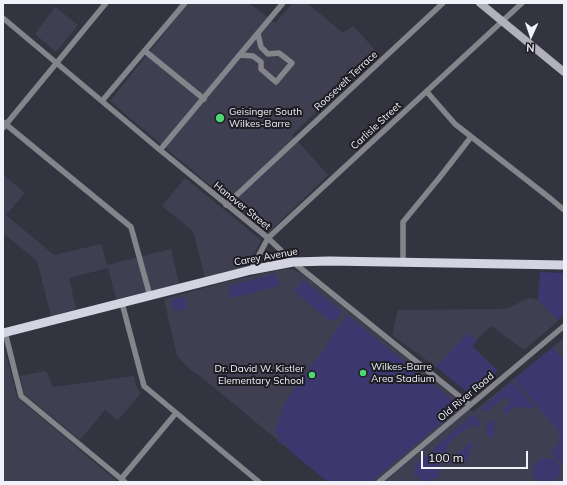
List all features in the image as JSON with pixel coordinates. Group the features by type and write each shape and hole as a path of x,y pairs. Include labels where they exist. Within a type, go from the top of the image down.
{"main road":[{"path":"480,3 564,72"},
{"name":"Carey Avenue","path":"4,333 251,270 294,262 329,261 564,266"}],"street":[{"path":"106,3 4,125 131,227 150,296"},
{"path":"102,101 185,3"},
{"path":"160,150 283,3"},
{"name":"Roosevelt Terrace","path":"226,205 443,3"},
{"name":"Carlisle Street","path":"251,270 268,238 522,3"},
{"name":"Hanover Street","path":"3,18 226,205 268,238 294,262 470,405"},
{"path":"240,55 253,56 261,62 262,69 276,82 292,63 279,53 268,54 261,47 258,34"},
{"path":"145,51 204,99"},
{"path":"426,92 455,124 564,210"},
{"path":"403,263 404,222 471,137"},
{"path":"122,303 144,386 259,482"},
{"name":"Old River Road","path":"379,482 422,444 564,326"},
{"path":"4,333 21,396 123,480 176,414"}],"shaded area":[{"name":"Geisinger South Wilkes-Barre","path":"188,3 249,3 275,23 293,3 307,3 343,33 353,26 378,53 292,135 328,175 268,233 110,101"},
{"path":"55,7 78,25 56,52 35,34"},
{"path":"3,174 25,193 6,215 54,255 101,244 107,265 171,249 179,284 116,299 108,268 69,278 76,309 51,316 37,261 3,233"},
{"path":"185,178 261,240 248,267 205,277 193,231 162,206"},
{"name":"Dr. David W. Kistler Elementary School","path":"284,269 291,269 301,273 473,412 564,338 564,482 328,482 191,370 177,356 164,299 226,282"},
{"path":"540,272 564,273 564,315 558,320 538,300"},
{"path":"275,274 277,276 279,286 231,298 228,286"},
{"path":"303,280 340,310 341,314 335,320 332,321 322,315 294,290"},
{"path":"184,297 187,309 175,311 171,300"},
{"path":"529,298 539,300 559,320 524,350 491,326 475,341 436,367 392,335 398,310 506,309"},
{"name":"Wilkes-Barre Area Stadium","path":"347,315 457,404 456,410 371,482 328,482 290,451 285,443 283,445 278,441 280,437 275,432 285,402"},
{"path":"468,333 477,341 472,346 498,371 470,394 436,367"},
{"path":"3,344 17,397 118,482 3,482"},
{"path":"553,347 564,360 564,467 550,451 558,444 559,432 514,379"},
{"path":"46,371 53,387 134,376 137,388 141,393 118,420 105,410 80,440 23,393 20,376"},
{"path":"510,383 514,383 534,406 533,408 515,407 505,415 504,409 510,402 506,396 488,411 484,412 481,409"},
{"path":"474,414 480,422 479,427 475,428 473,424 448,445 444,453 440,454 435,451 433,453 432,451 434,448"},
{"path":"491,419 495,423 493,438 491,439 485,431 487,428 486,426"},
{"path":"471,442 474,445 470,449 469,458 465,462 455,461 452,464 449,462 449,461"},
{"path":"427,454 435,462 440,463 439,478 434,478 430,482 423,482 419,477 414,477 415,464"},
{"path":"542,458 554,459 561,468 556,480 551,482 538,482 532,476 534,466"}],"place":[{"name":"Geisinger South Wilkes-Barre","path":"220,118"},
{"name":"Wilkes-Barre Area Stadium","path":"363,373"},
{"name":"Dr. David W. Kistler Elementary School","path":"312,375"}]}
